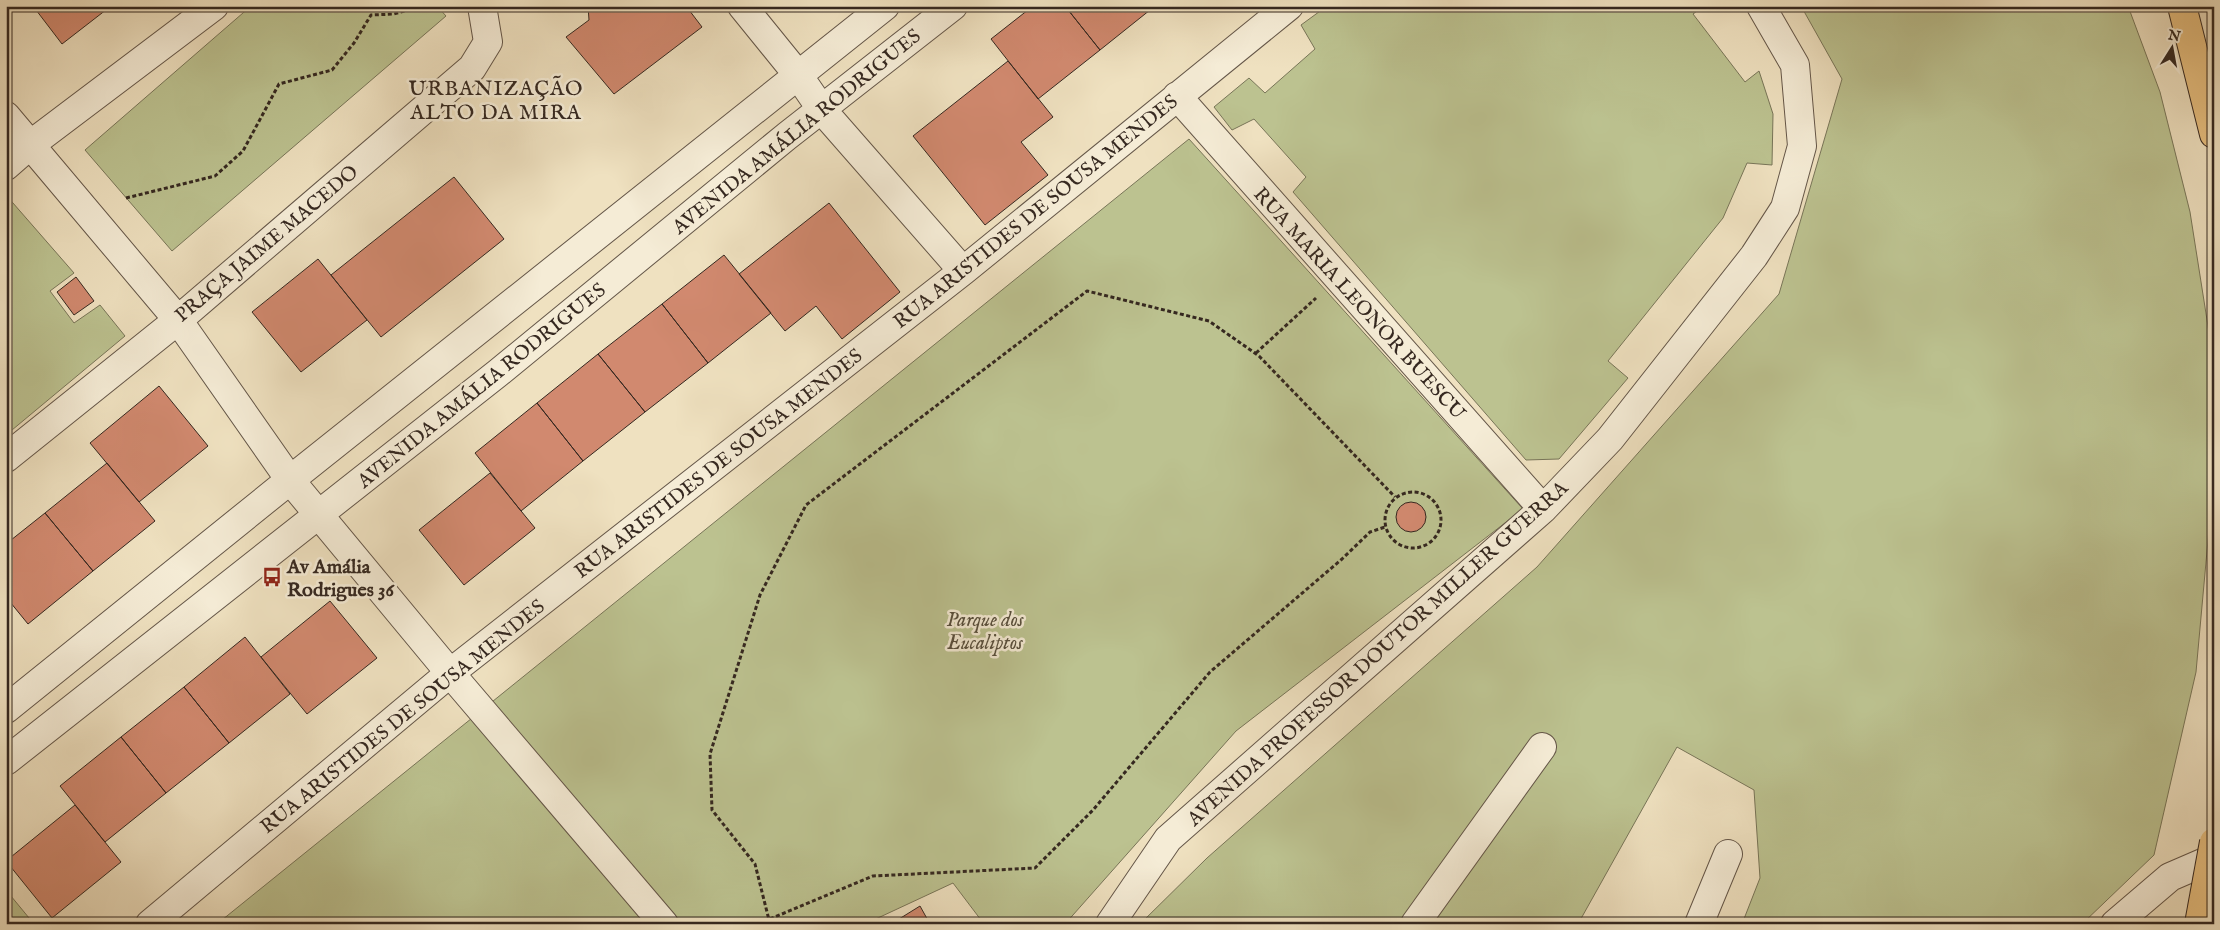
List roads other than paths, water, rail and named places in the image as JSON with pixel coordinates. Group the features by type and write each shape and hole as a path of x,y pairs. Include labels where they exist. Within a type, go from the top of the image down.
{"highway":[{"path":"2182,6 2214,134"},
{"path":"2199,924 2214,842"}],"street":[{"path":"6,166 30,145 214,6"},
{"name":"PRAÇA JAIME MACEDO","path":"6,458 178,320 472,68 488,42 482,6"},
{"path":"742,6 798,75 822,110 963,271"},
{"name":"AVENIDA AMÁLIA RODRIGUES","path":"6,709 885,6"},
{"name":"AVENIDA AMÁLIA RODRIGUES","path":"6,761 498,373 787,136 953,6"},
{"name":"RUA ARISTIDES DE SOUSA MENDES","path":"150,924 450,673 963,271 1289,6"},
{"name":"AVENIDA PROFESSOR DOUTOR MILLER GUERRA","path":"1110,924 1168,839 1543,509 1616,431 1754,256 1785,208 1802,146 1795,65 1761,6"},
{"name":"RUA MARIA LEONOR BUESCU","path":"1177,96 1543,509"},
{"path":"6,116 178,320 290,480 450,673 664,924"},
{"path":"1416,924 1542,747"},
{"path":"1699,924 1728,854"},
{"path":"2115,924 2170,877 2214,858"}],"place":[{"name":"Av Amália Rodrigues 36","path":"272,577"}],"district":[{"name":"URBANIZAÇÃO ALTO DA MIRA","path":"496,100"}],"park label":[{"name":"Parque dos Eucaliptos","path":"985,630"}]}
